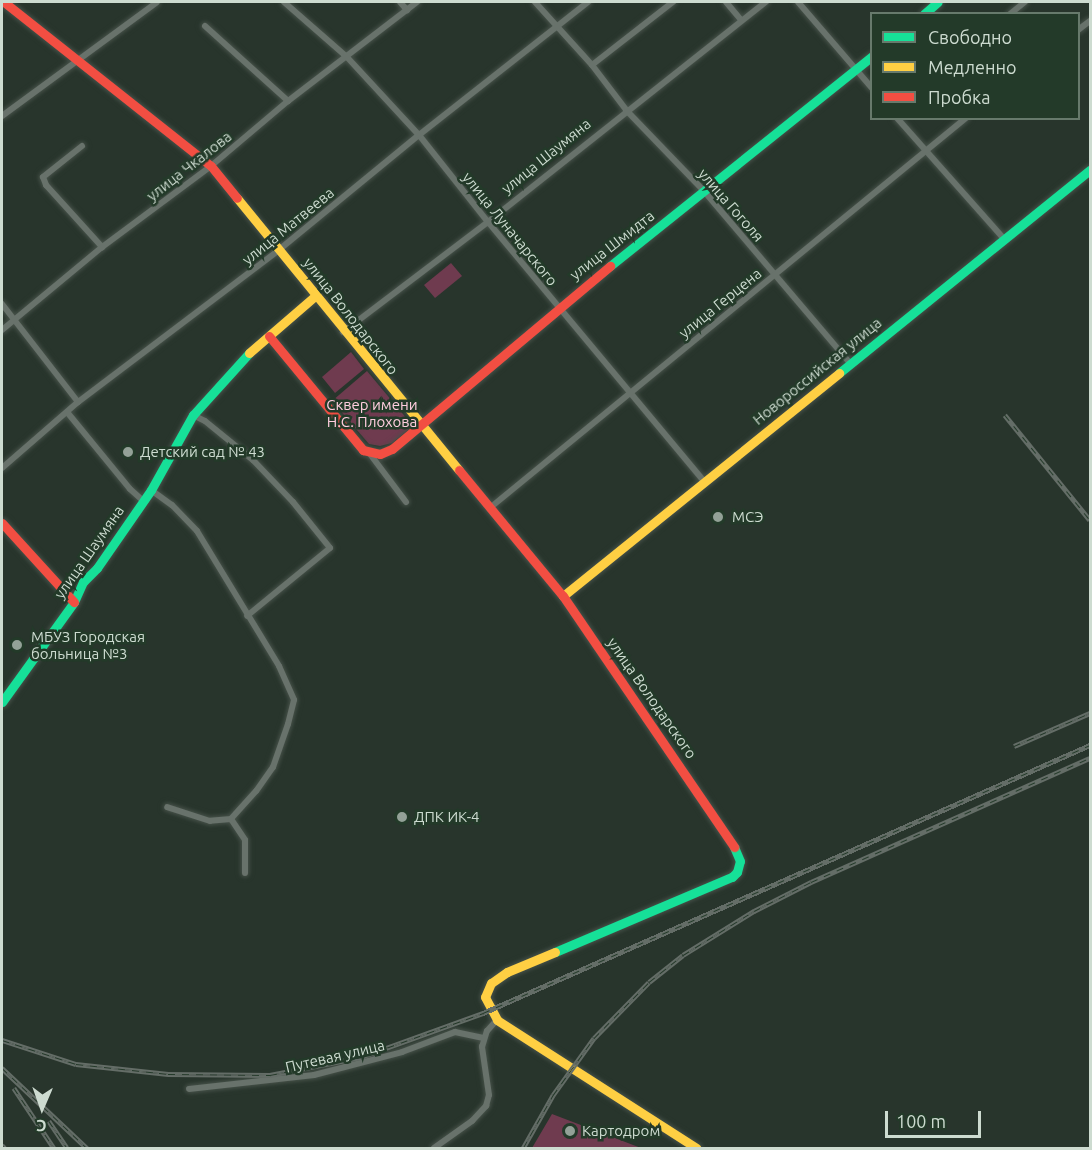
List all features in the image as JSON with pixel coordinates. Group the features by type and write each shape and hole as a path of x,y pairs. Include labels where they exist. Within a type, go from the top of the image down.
{"main road":[{"name":"улица Володарского","path":"4,2 211,166 280,249 343,332 563,596 672,751 732,842 740,861 737,872 732,877 497,978 486,991 485,998 496,1020"},
{"path":"926,12 938,2"},
{"name":"улица Шмидта","path":"370,454 380,454 392,448 559,307 870,58"},
{"name":"Новороссийская улица","path":"563,596 1090,170"},
{"name":"улица Шаумяна","path":"2,702 74,602 83,582 97,568 151,490 193,415 239,362 315,296"},
{"path":"269,336 351,437 370,454"},
{"path":"2,523 74,602"},
{"path":"496,1020 696,1149"}],"street":[{"path":"2,117 156,2"},
{"name":"улица Луначарского","path":"284,2 346,56 419,135 488,222 705,482"},
{"path":"400,2 406,10"},
{"name":"улица Чкалова","path":"2,330 102,247 211,166 288,101 417,2"},
{"name":"улица Гоголя","path":"535,2 592,65 627,111 704,191 850,363"},
{"name":"улица Матвеева","path":"2,468 78,402 280,249 419,135 588,2"},
{"path":"592,65 673,2"},
{"path":"726,2 741,20"},
{"name":"улица Шаумяна","path":"343,332 488,222 766,2"},
{"path":"798,2 870,86"},
{"path":"1012,12 1025,2"},
{"path":"205,26 288,101"},
{"path":"899,120 924,152 1004,239"},
{"name":"улица Герцена","path":"491,507 964,120"},
{"path":"82,146 43,177 46,185 102,247"},
{"path":"2,304 78,402"},
{"path":"66,412 130,489 141,499"},
{"path":"193,415 205,421 273,479 330,548 247,616"},
{"path":"370,454 406,502"},
{"path":"151,490 172,505 194,527 279,666 294,700 273,767 256,791 231,819 210,821 166,807"},
{"path":"231,819 245,840 244,873"},
{"path":"434,1149 472,1121 486,1106 489,1095 482,1047 483,1038 496,1020"},
{"name":"Путевая улица","path":"189,1089 315,1075 402,1053 455,1032 483,1038"}],"green space":[{"path":"451,263 462,276 435,298 424,285"},
{"path":"351,352 364,369 335,393 322,377"},
{"name":"Сквер имени Н.С. Плохова","path":"367,371 413,426 392,443 380,446 369,444 332,401"},
{"name":"Картодром","path":"552,1114 641,1148 532,1148"}],"railway":[{"path":"1005,415 1090,520"},
{"path":"1014,746 1090,713"},
{"path":"2,1040 76,1064 168,1074 270,1075 361,1057 483,1013 1090,745"},
{"path":"523,1148 553,1095 594,1038 649,982 683,955 754,911 811,882 1090,758"},
{"path":"2,1068 87,1148"},
{"path":"14,1088 54,1148"},
{"path":"49,1121 67,1148"},
{"path":"2,1145 5,1148"}],"traffic: fast":[{"path":"926,12 938,2"},
{"path":"610,266 870,58"},
{"path":"839,373 1090,170"},
{"path":"2,702 74,602 83,582 97,568 151,490 193,415 249,353"},
{"path":"555,952 732,877 737,872 740,861 734,847"}],"traffic: slow":[{"path":"237,198 459,470"},
{"path":"249,353 315,296"},
{"path":"563,596 839,373"},
{"path":"555,952 507,972 491,983 485,997 497,1020 696,1148"}],"traffic: jam":[{"path":"4,2 211,166 237,198"},
{"path":"269,336 363,450 380,454 392,449 610,266"},
{"path":"459,470 563,596 734,847"},
{"path":"2,523 74,602"}],"place":[{"name":"Детский сад № 43","path":"128,452"},
{"name":"МСЭ","path":"718,517"},
{"name":"МБУЗ Городская больница №3","path":"17,645"},
{"name":"ДПК ИК-4","path":"402,817"},
{"name":"Картодром","path":"570,1131"}]}
